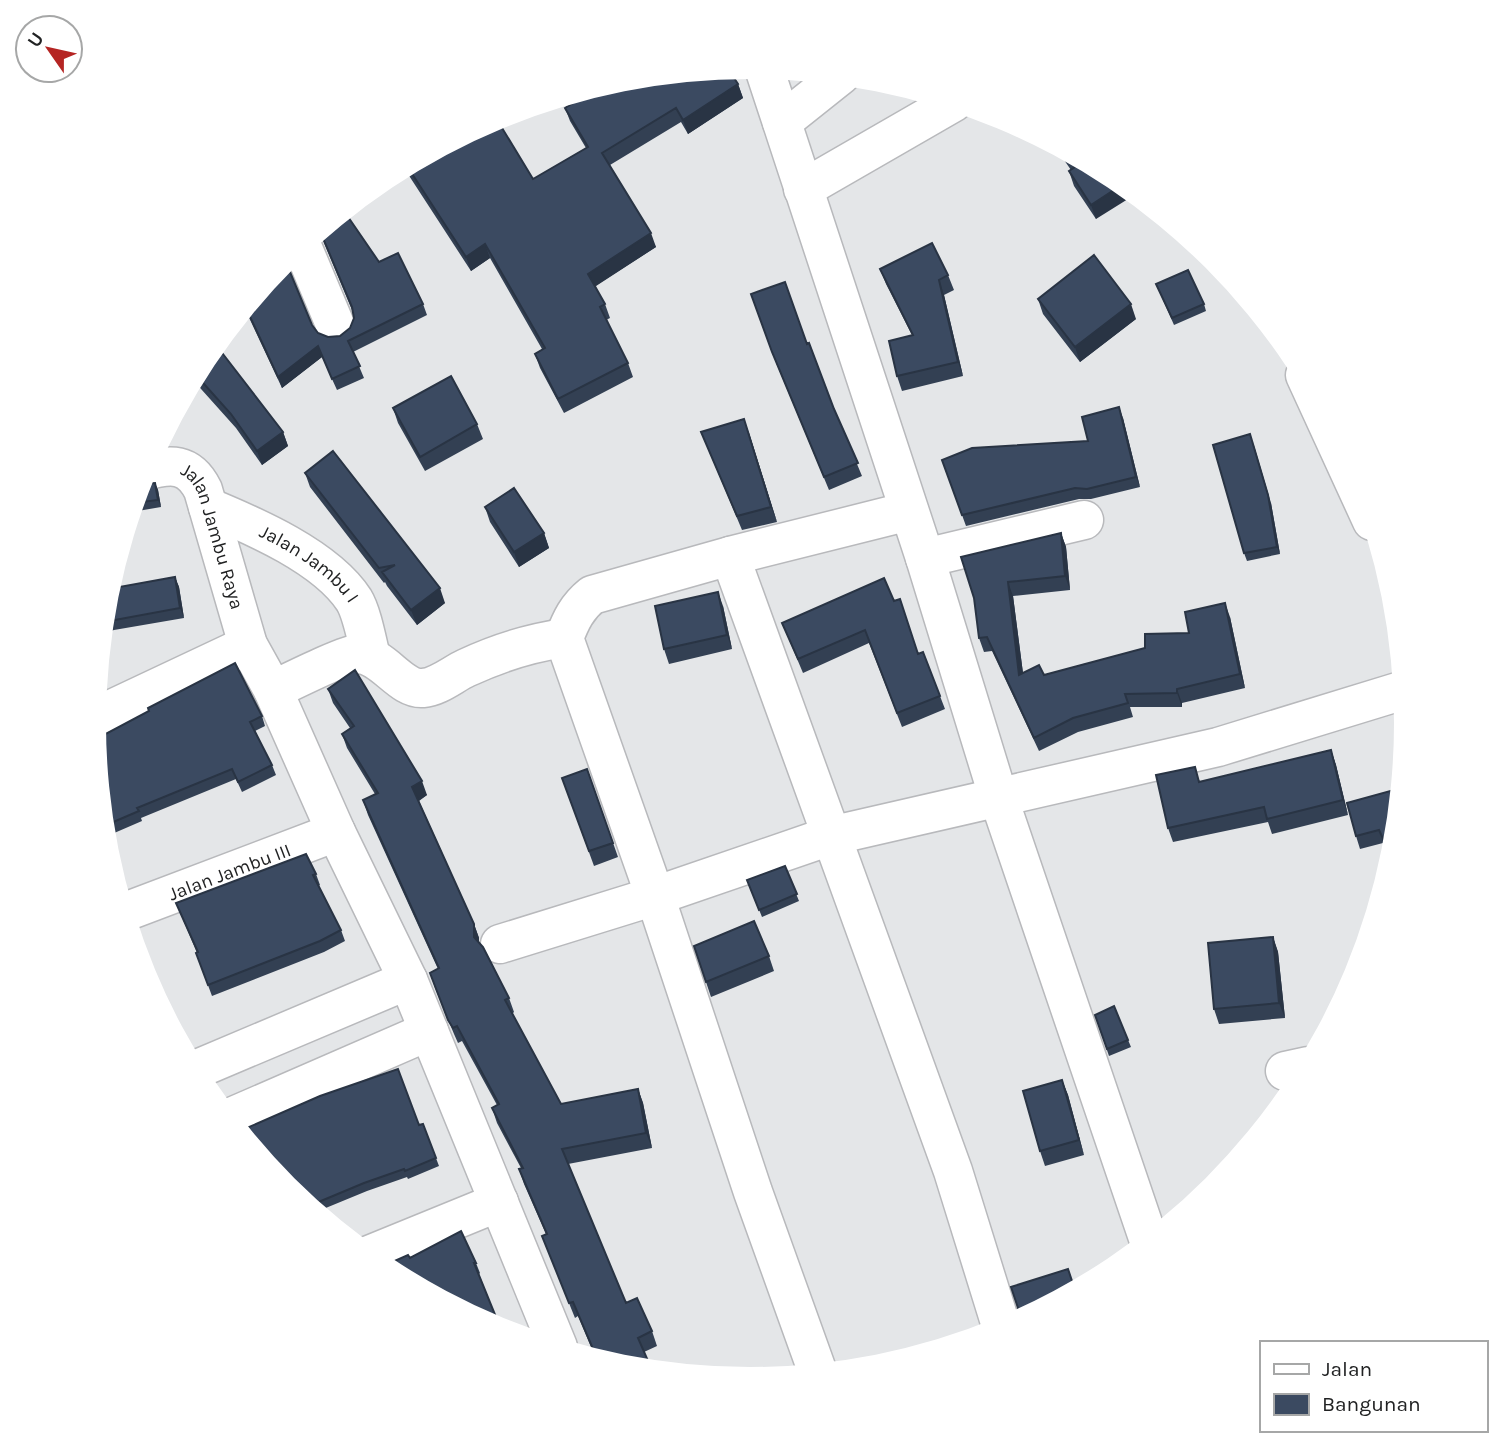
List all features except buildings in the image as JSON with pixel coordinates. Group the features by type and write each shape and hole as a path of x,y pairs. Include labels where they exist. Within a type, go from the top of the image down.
{"street":[{"path":"768,79 925,558 999,799 1146,1232"},
{"path":"782,122 830,84"},
{"path":"803,189 943,109"},
{"path":"306,257 336,327"},
{"name":"Jalan Jambu Raya","path":"159,467 170,464 181,468 198,481 248,645 273,690 336,832 408,980 553,1336"},
{"name":"Jalan Jambu I","path":"208,507 273,537 324,568 355,601 371,657"},
{"path":"815,1364 753,1192 655,896 564,638 581,603 592,595 730,556 909,511"},
{"path":"925,558 1084,520"},
{"path":"730,556 953,1171 998,1317"},
{"path":"273,690 356,654 371,657 412,687 434,686 467,667 531,642 564,638"},
{"path":"107,712 248,645"},
{"path":"500,944 655,896 830,836 1218,747 1394,693"},
{"name":"Jalan Jambu III","path":"134,909 336,832"},
{"path":"206,1066 408,980"},
{"path":"238,1114 429,1031"},
{"path":"381,1250 499,1202"}]}
